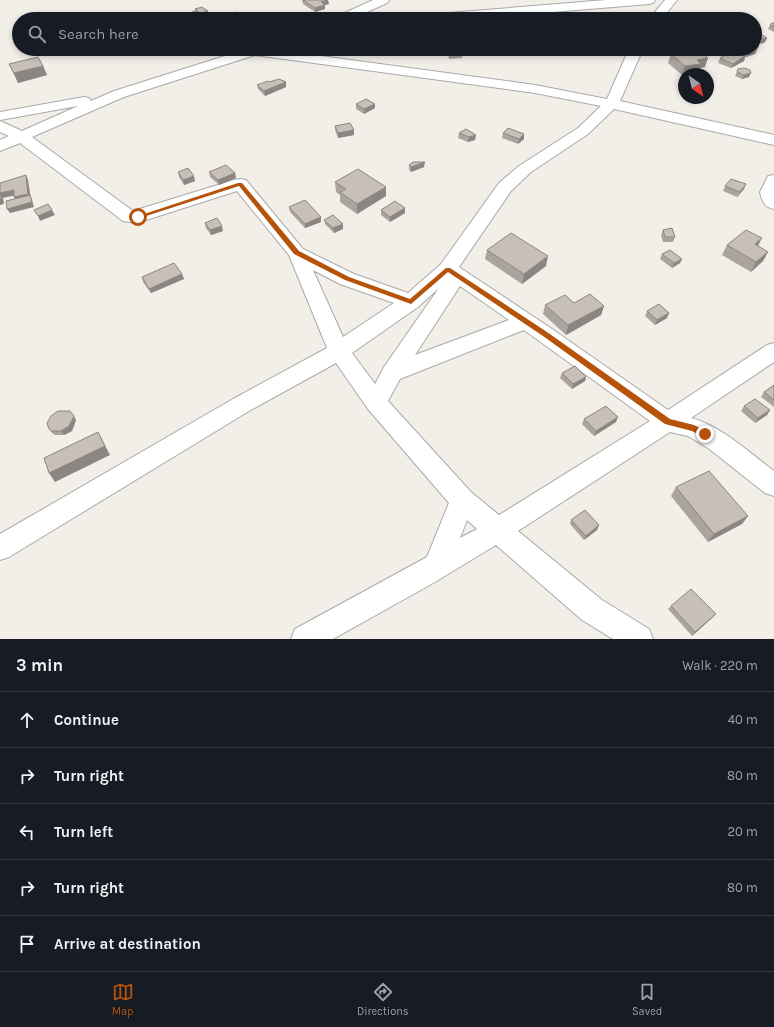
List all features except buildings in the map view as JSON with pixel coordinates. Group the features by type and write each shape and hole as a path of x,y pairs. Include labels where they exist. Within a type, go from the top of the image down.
{"street":[{"path":"357,12 383,0"},
{"path":"507,12 649,0"},
{"path":"661,12 672,0"},
{"path":"0,146 119,94 238,56"},
{"path":"300,56 485,82 611,104 722,127 774,140"},
{"path":"376,403 392,373 505,187 525,169 583,131 598,118 611,104 633,56"},
{"path":"0,116 119,94"},
{"path":"0,126 22,137 129,217 138,217 240,184 297,253 339,351 376,403 462,500 592,610 639,639"},
{"path":"774,180 768,192 770,200 774,204"},
{"path":"297,253 347,279 411,302"},
{"path":"0,548 241,405 339,351 453,272"},
{"path":"453,272 526,321 668,422 694,428 716,441 774,485"},
{"path":"392,373 526,321"},
{"path":"305,639 437,566 497,530 668,422 774,351"},
{"path":"437,566 462,500"}],"route":[{"path":"138,217 240,184 297,253 347,279 411,302 448,269 545,334 668,422 694,428 705,434"}]}
